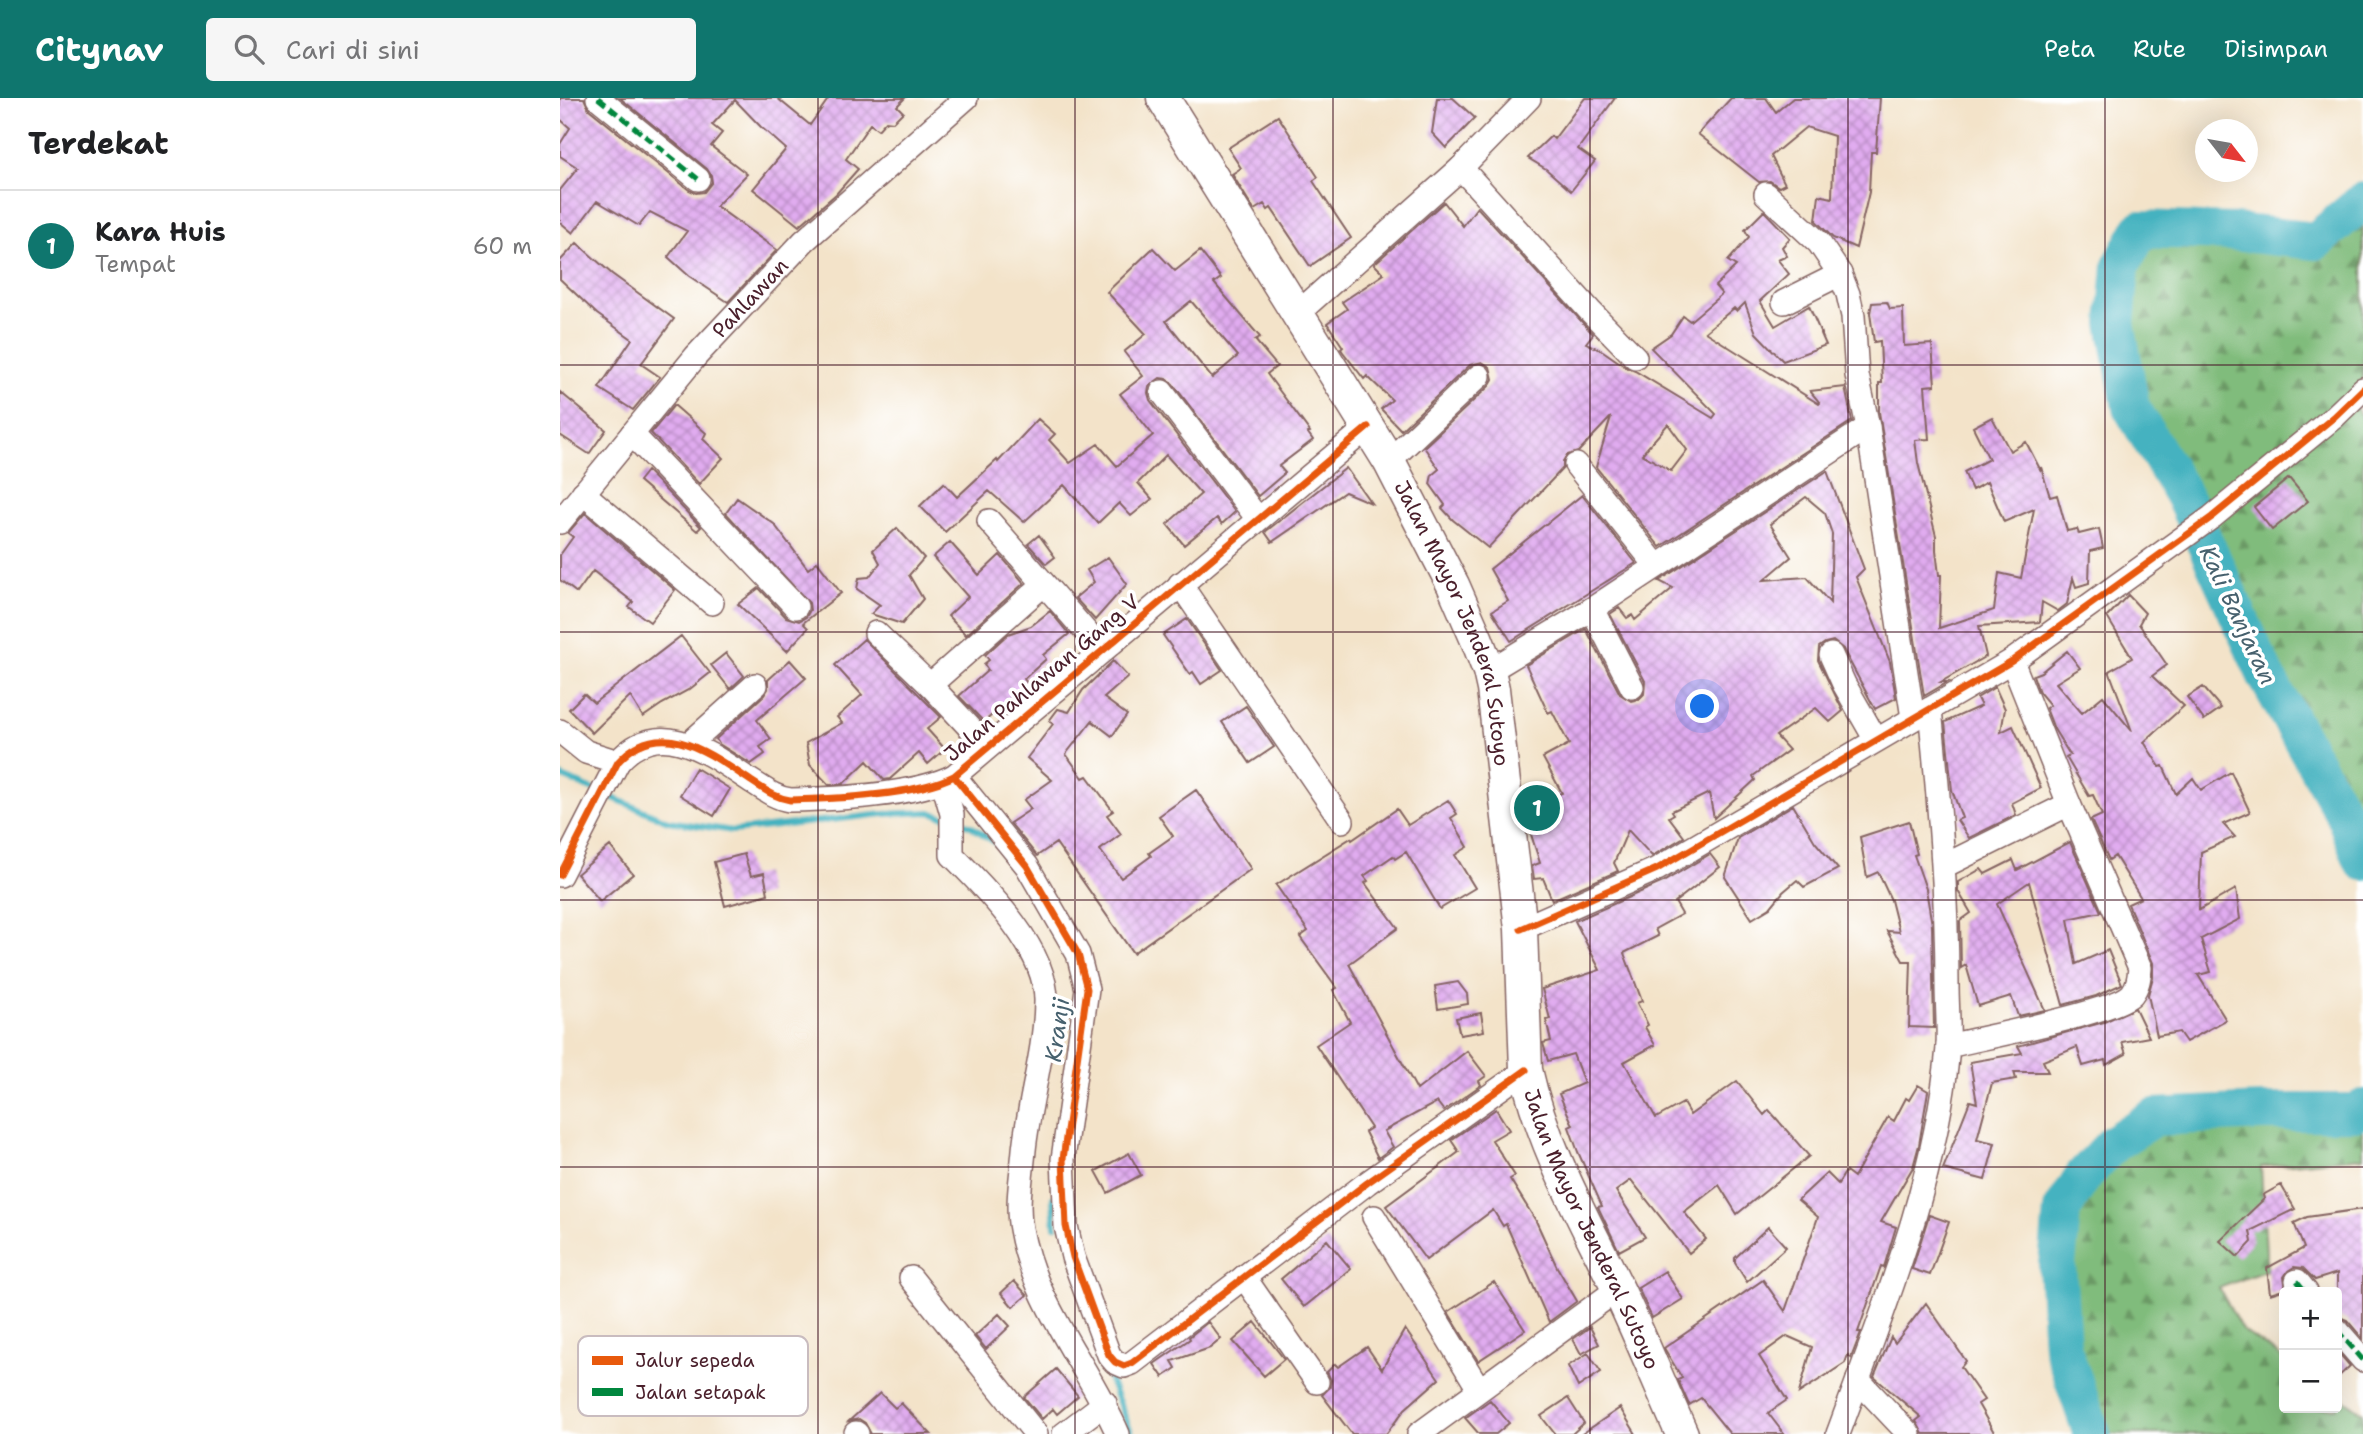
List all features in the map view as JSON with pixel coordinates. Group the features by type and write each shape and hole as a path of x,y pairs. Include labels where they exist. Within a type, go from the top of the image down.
{"main road":[{"name":"Jalan Mayor Jenderal Sutoyo","path":"1163,98 1389,461 1453,585 1489,671 1521,929 1526,1070 1541,1126 1618,1289 1682,1434"}],"street":[{"path":"598,98 698,179"},
{"name":"Pahlawan","path":"560,522 696,356 804,241 966,98"},
{"path":"1298,313 1461,168 1529,98"},
{"path":"1461,168 1635,357"},
{"path":"1766,194 1806,229 1830,257 1840,274 1853,316 1857,375 1921,714 1944,866 1948,1046 1930,1158 1897,1275 1838,1434"},
{"path":"1784,302 1840,274"},
{"path":"1389,461 1479,376"},
{"path":"1521,929 1657,869 2012,661 2212,517 2334,417 2363,389"},
{"path":"1162,393 1258,519"},
{"name":"Jalan Pahlawan Gang V","path":"560,875 618,762 641,742 659,739 689,744 782,799 912,790 948,779 1368,427"},
{"path":"1489,671 1592,609 1868,427"},
{"path":"632,434 796,607"},
{"path":"1576,465 1656,565"},
{"path":"583,493 712,603"},
{"path":"989,522 1102,650"},
{"path":"1180,584 1342,821"},
{"path":"930,685 1043,585"},
{"path":"1592,609 1632,687"},
{"path":"876,633 988,746"},
{"path":"1831,655 1876,740"},
{"path":"1948,1046 2045,1024 2121,1002 2132,993 2139,981 2140,968 2069,804 2012,661"},
{"path":"689,744 755,685"},
{"path":"560,732 586,752 618,762"},
{"path":"948,779 952,814 952,855 992,896 1017,927 1040,971 1047,1002 1027,1125 1020,1199 1021,1228 1038,1287 1105,1403 1118,1434"},
{"path":"948,779 1027,866 1078,954 1087,989 1063,1159 1066,1226 1073,1257 1109,1355 1115,1362 1124,1366 1132,1363 1367,1183 1526,1070"},
{"path":"1944,866 2069,804"},
{"path":"1374,1217 1479,1388"},
{"path":"911,1278 1037,1434"},
{"path":"1244,1278 1317,1382"},
{"path":"1419,1434 1618,1289"},
{"path":"2342,1336 2363,1360"},
{"path":"1858,1380 1909,1434"},
{"path":"1064,1434 1105,1403"}],"green space":[{"path":"2363,201 2363,380 2349,396 2363,419 2363,862 2344,815 2266,676 2183,495 2131,407 2116,323 2121,266 2141,229 2233,232 2316,241"},
{"path":"2363,1108 2363,1157 2261,1167 2267,1270 2219,1288 2242,1330 2279,1356 2279,1413 2342,1413 2342,1398 2363,1413 2363,1434 2092,1434 2062,1347 2057,1265 2062,1210 2083,1176 2114,1143 2154,1117 2262,1112 2355,1112"}],"building":[{"path":"560,98 584,98 589,109 696,193 704,192 712,182 707,169 620,98 777,98 810,125 829,98 905,98 897,106 903,112 893,122 886,121 878,130 870,124 846,159 858,169 836,194 799,226 753,189 786,149 735,100 712,125 722,133 711,146 747,174 716,206 777,250 728,302 689,276 668,257 687,231 650,212 639,226 597,201 573,233 560,222 560,190 578,168 560,156 560,144 570,128 560,119"},
{"path":"1437,98 1453,98 1475,118 1446,148 1432,133"},
{"path":"1585,98 1615,98 1578,149 1595,161 1571,191 1546,169 1528,158 1551,136 1554,139"},
{"path":"1731,98 1766,98 1776,112 1793,98 1880,98 1876,152 1871,152 1869,192 1856,248 1833,238 1816,221 1819,195 1832,198 1834,136 1806,127 1771,156 1785,184 1779,187 1770,181 1759,182 1698,134"},
{"path":"1278,116 1318,177 1313,181 1351,238 1310,266 1271,208 1268,210 1264,204 1254,210 1232,174 1241,168 1228,148"},
{"path":"1444,202 1463,226 1477,207 1593,334 1586,343 1713,418 1716,414 1651,348 1671,334 1683,316 1690,321 1722,294 1715,286 1736,266 1728,261 1749,237 1745,230 1764,211 1790,238 1782,247 1787,256 1778,260 1789,274 1760,301 1775,326 1809,306 1826,345 1783,361 1756,333 1745,303 1737,311 1734,308 1705,332 1819,404 1810,391 1845,387 1852,421 1660,547 1596,467 1611,417 1578,452 1567,455 1563,468 1488,548 1442,508 1445,505 1430,484 1432,475 1439,469 1424,447 1489,386 1493,379 1490,367 1482,362 1470,365 1401,430 1381,409 1392,400 1367,376 1364,379 1341,349 1343,347 1327,323 1347,309 1342,302 1384,274 1374,264","holes":["1668,424 1687,450 1671,471 1642,454"]},
{"path":"577,243 612,274 674,319 641,364 660,377 633,410 599,388 632,339 597,314 560,279 560,261"},
{"path":"1153,248 1175,271 1200,251 1221,278 1214,283 1260,337 1255,340 1277,366 1267,374 1310,432 1308,433 1313,440 1279,466 1285,473 1258,496 1173,384 1160,378 1149,386 1150,400 1235,512 1222,524 1217,518 1184,545 1167,524 1201,494 1166,455 1138,483 1152,499 1131,516 1119,503 1098,523 1064,485 1024,522 989,491 945,532 920,506 944,483 957,497 997,460 998,462 1038,419 1055,434 1049,440 1070,463 1098,444 1117,466 1153,435 1120,394 1143,376 1124,352 1146,334 1107,292","holes":["1191,301 1238,356 1212,378 1166,321"]},
{"path":"1887,302 1890,309 1903,308 1904,346 1932,344 1935,385 1925,386 1929,439 1915,440 1936,536 1941,575 1939,628 1994,610 1999,573 2021,578 2034,509 2004,522 1987,482 1972,490 1964,472 1989,459 1973,427 1992,417 2010,451 2026,442 2041,471 2041,467 2050,497 2057,495 2067,531 2077,529 2079,534 2099,529 2103,548 2090,551 2089,583 2076,587 2073,578 2067,604 2058,611 2042,602 2040,622 1979,626 1986,656 1941,682 1948,682 1924,696 1879,412 1879,383 1882,383 1880,341 1874,342 1870,313 1872,303"},
{"path":"560,392 606,430 589,454 560,435"},
{"path":"674,405 706,433 703,439 723,458 699,484 651,433"},
{"path":"1346,468 1371,503 1345,492 1272,542 1265,532"},
{"path":"647,471 701,527 697,531 639,481"},
{"path":"1827,471 1864,569 1856,577 1890,662 1896,698 1875,709 1843,649 1833,641 1825,643 1819,647 1818,660 1843,711 1830,722 1816,708 1776,736 1789,750 1753,776 1755,780 1714,818 1709,793 1672,811 1674,814 1669,817 1684,837 1652,856 1628,830 1614,863 1618,871 1552,900 1543,878 1534,879 1532,866 1540,863 1529,828 1534,826 1527,804 1562,793 1543,758 1569,744 1552,711 1548,713 1526,665 1586,629 1620,694 1631,701 1639,699 1644,694 1645,681 1610,614 1619,608 1627,618 1632,615 1635,620 1673,588 1659,581","holes":["1806,497 1825,513 1832,534 1830,603 1807,577 1764,580 1791,557 1770,524"]},
{"path":"2289,478 2308,501 2272,530 2254,507"},
{"path":"1582,495 1636,563 1511,641 1492,611 1508,601 1490,569"},
{"path":"737,498 774,524 808,569 817,562 841,593 803,623 808,628 787,651 738,604 759,588 786,617 799,621 806,617 810,610 809,603 726,513"},
{"path":"585,513 675,590 650,622 629,607 633,602 593,571 577,593 560,580 560,555 573,537 568,533"},
{"path":"897,528 924,558 909,575 923,599 902,624 871,614 880,605 857,589 859,578 869,577 880,563 873,550"},
{"path":"1039,535 1055,557 1046,564 1028,544"},
{"path":"950,542 979,575 1000,555 1024,583 966,635 948,616 968,597 933,557"},
{"path":"1108,557 1127,584 1095,620 1075,598 1094,582 1087,570"},
{"path":"2128,595 2145,613 2139,624 2167,665 2152,676 2184,706 2144,742 2160,767 2163,766 2176,794 2193,778 2201,790 2231,772 2250,812 2223,824 2235,837 2201,852 2199,910 2236,889 2240,919 2201,939 2211,972 2198,975 2226,1020 2186,1042 2179,1032 2157,1036 2148,995 2153,977 2153,963 2128,904 2141,898 2115,856 2109,860 2091,820 2102,815 2093,795 2089,796 2066,757 2070,755 2054,729 2046,708 2050,705 2039,692 2033,675 2041,672 2067,651 2080,668 2056,683 2082,713 2103,696 2132,731 2109,671 2132,658 2107,617"},
{"path":"1050,611 1069,634 1043,655 1046,659 1024,679 1030,687 1013,700 1011,698 984,722 959,696 988,670 984,664 989,660 985,655 1008,634 1031,626"},
{"path":"1187,619 1222,670 1201,684 1193,672 1190,674 1163,635"},
{"path":"681,636 710,673 690,689 643,717 630,696 592,733 569,709 584,694 594,703"},
{"path":"864,639 941,717 927,729 945,749 928,764 919,753 890,779 884,780 867,761 843,784 829,785 810,765 806,743 842,723 837,717 862,695 835,665"},
{"path":"726,653 744,676 730,689 711,665"},
{"path":"790,660 806,678 757,720 771,739 760,747 765,754 751,764 719,744 716,739 764,695 768,689 768,680"},
{"path":"1113,661 1128,677 1104,698 1127,715 1112,736 1092,721 1066,754 1083,778 1087,776 1113,811 1107,815 1121,834 1100,850 1121,878 1173,836 1159,816 1196,790 1251,869 1133,953 1056,843 1037,856 1010,823 1031,809 1024,800 1052,780 1027,758 1053,724 1049,721 1058,709 1069,712 1083,690"},
{"path":"1995,687 2005,709 2001,732 2013,726 2041,788 2012,803 2016,815 1969,838 1957,820 1962,818 1952,790 1945,722 1981,706 1977,698"},
{"path":"2203,687 2221,708 2204,720 2187,697"},
{"path":"1246,706 1274,747 1250,763 1222,722"},
{"path":"696,768 730,789 714,816 680,795"},
{"path":"1448,800 1457,814 1451,818 1468,847 1455,855 1475,888 1440,909 1406,852 1395,859 1393,856 1364,876 1368,881 1365,883 1398,928 1349,964 1417,1090 1467,1051 1486,1076 1479,1081 1481,1085 1444,1111 1437,1102 1384,1131 1393,1147 1378,1158 1365,1132 1371,1128 1316,1045 1350,1022 1333,990 1337,988 1300,937 1308,931 1276,885 1351,838 1352,840 1397,809 1408,825"},
{"path":"1793,805 1815,842 1838,869 1804,887 1797,880 1770,908 1752,919 1725,877 1738,838"},
{"path":"1909,821 1917,854 1914,855 1926,889 1932,925 1934,1028 1909,1027 1911,961 1903,961 1887,931 1899,932 1891,900 1878,872 1867,877 1860,837"},
{"path":"2070,842 2101,912 2068,919 2076,964 2108,950 2122,984 2096,996 2063,1005 2029,882 1997,904 2045,1010 2018,1016 2011,996 1978,1006 1966,965 1961,968 1960,921 1971,913 1958,891 1958,882 1981,869 1985,874 2013,860 2017,870"},
{"path":"610,846 633,874 600,901 577,874"},
{"path":"744,854 751,876 764,873 768,894 725,906 714,862"},
{"path":"1710,854 1720,867 1675,902 1682,914 1655,929 1658,936 1624,953 1642,1001 1637,1003 1648,1025 1645,1027 1655,1045 1624,1062 1656,1118 1683,1103 1690,1115 1737,1081 1764,1115 1769,1110 1809,1156 1737,1214 1719,1185 1684,1212 1706,1239 1689,1253 1631,1180 1616,1191 1645,1237 1619,1251 1598,1207 1602,1206 1578,1152 1569,1127 1573,1125 1559,1094 1584,1083 1573,1054 1548,1061 1543,1043 1551,1041 1546,1020 1550,1019 1542,989 1600,970 1575,921 1663,882"},
{"path":"1458,982 1467,994 1468,1004 1438,1009 1435,986"},
{"path":"2135,1008 2149,1037 2122,1042 2126,1054 2106,1065 2105,1060 2083,1066 2077,1047 2043,1061 2048,1072 2014,1072 2016,1079 1992,1083 1977,1139 1995,1143 1985,1180 1943,1169 1970,1101 1977,1103 1970,1062 2022,1053 2018,1046 2104,1022"},
{"path":"1481,1013 1484,1031 1460,1035 1456,1018"},
{"path":"1918,1085 1928,1091 1919,1145 1913,1167 1881,1222 1896,1227 1851,1358 1848,1355 1845,1363 1799,1393 1812,1347 1787,1336 1759,1356 1787,1400 1768,1413 1784,1434 1730,1434 1701,1398 1689,1405 1678,1380 1682,1378 1664,1348 1763,1280 1785,1311 1818,1217 1798,1200 1827,1173 1838,1184 1846,1171 1854,1177 1888,1117 1894,1121 1906,1098 1909,1100"},
{"path":"1496,1109 1509,1130 1492,1140 1515,1176 1510,1179 1536,1221 1557,1267 1577,1301 1549,1322 1506,1224 1503,1226 1493,1210 1426,1260 1386,1206 1459,1152 1451,1140"},
{"path":"1129,1153 1141,1175 1108,1193 1096,1171"},
{"path":"2281,1185 2295,1209 2250,1231 2252,1242 2238,1257 2220,1241 2264,1199 2263,1195"},
{"path":"2363,1209 2363,1339 2347,1320 2342,1318 2342,1287 2337,1287 2337,1273 2315,1280 2303,1268 2294,1267 2284,1277 2286,1287 2279,1287 2279,1291 2270,1294 2267,1268 2304,1248 2294,1223 2307,1217"},
{"path":"1929,1215 1949,1222 1930,1275 1912,1269"},
{"path":"1768,1227 1786,1247 1747,1282 1735,1263 1735,1258"},
{"path":"1327,1240 1351,1269 1304,1307 1281,1279"},
{"path":"1665,1271 1683,1299 1652,1318 1638,1288"},
{"path":"1014,1281 1027,1295 1013,1307 1001,1293"},
{"path":"1494,1282 1525,1330 1478,1361 1448,1312"},
{"path":"1926,1303 1966,1361 1961,1367 1984,1400 1978,1404 1995,1434 1923,1434 1916,1421 1921,1417 1874,1377 1891,1337 1895,1343"},
{"path":"999,1314 1010,1326 986,1349 975,1336"},
{"path":"1208,1322 1221,1339 1210,1348 1172,1361 1176,1368 1163,1377 1154,1364 1190,1339 1189,1337"},
{"path":"1255,1322 1284,1359 1264,1376 1233,1341"},
{"path":"1590,1327 1599,1344 1581,1354 1573,1339"},
{"path":"1405,1329 1439,1379 1405,1409 1386,1434 1352,1434 1322,1395 1330,1387 1331,1380 1327,1372 1335,1364 1338,1367 1367,1347 1382,1369"},
{"path":"1588,1353 1601,1372 1578,1387 1568,1366"},
{"path":"2342,1357 2350,1366 2342,1373"},
{"path":"1056,1369 1078,1396 1057,1414 1053,1409 1042,1419 1024,1397"},
{"path":"880,1393 895,1408 901,1403 931,1434 871,1434 865,1423 859,1419 849,1421"},
{"path":"1568,1398 1584,1423 1572,1434 1555,1434 1541,1416"},
{"path":"1490,1400 1509,1423 1496,1434 1479,1434 1465,1418"},
{"path":"1620,1408 1636,1434 1582,1434"}],"waterway":[{"name":"Kali Banjaran","path":"2363,201 2316,241 2233,232 2141,229 2121,266 2116,323 2131,407 2183,495 2266,676 2344,815 2363,862"},
{"name":"Kranji","path":"560,776 596,791"},
{"name":"Kranji","path":"606,795 668,821 733,831 884,814 930,812 948,818"},
{"name":"Kranji","path":"958,821 971,826 997,844"},
{"name":"Kali Banjaran","path":"2092,1434 2062,1347 2057,1265 2062,1210 2083,1176 2114,1143 2154,1117 2262,1112 2355,1112 2363,1108"},
{"name":"Kranji","path":"1053,1198 1055,1226"},
{"name":"Kranji","path":"1102,1361 1132,1434"}],"marked path":[{"path":"598,98 698,179"},
{"path":"2297,1281 2302,1287"},
{"path":"2342,1336 2363,1360"}],"cycle path":[{"path":"1521,929 1657,869 2012,661 2212,517 2334,417 2363,389"},
{"path":"560,875 618,762 634,748 651,741 668,740 702,750 770,793 790,800 897,792 937,783 954,776 1368,427"},
{"path":"954,776 1027,866 1078,954 1087,989 1063,1159 1066,1226 1073,1257 1109,1355 1115,1362 1124,1366 1132,1363 1367,1183 1526,1070"}],"place":[{"name":"Kara Huis","path":"1537,808"}]}
